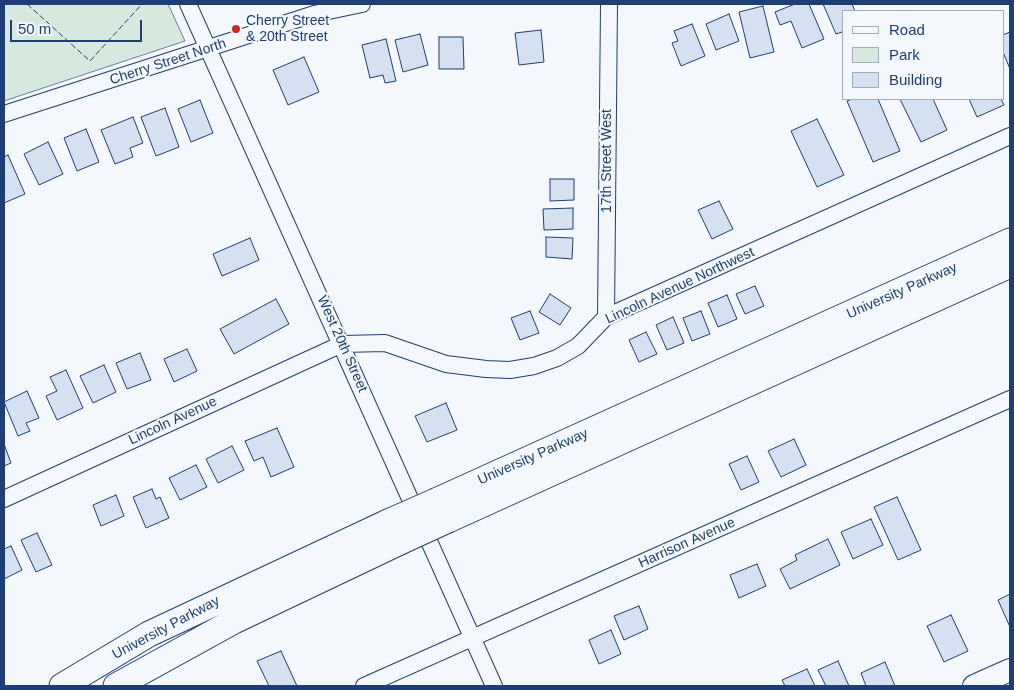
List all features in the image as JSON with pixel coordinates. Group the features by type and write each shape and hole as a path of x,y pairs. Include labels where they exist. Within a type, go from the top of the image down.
{"main road":[{"name":"University Parkway","path":"62,686 149,634 393,533 1010,241"},
{"name":"University Parkway","path":"443,510 1010,265"},
{"name":"University Parkway","path":"116,686 393,533"}],"street":[{"name":"West 20th Street","path":"188,4 494,686"},
{"name":"Cherry Street North","path":"4,114 314,14 362,4"},
{"name":"17th Street West","path":"606,317 609,4"},
{"name":"Lincoln Avenue Northwest","path":"342,344 385,344 446,364 486,369 510,370 534,366 557,358 578,346 606,317 1010,136"},
{"name":"Lincoln Avenue","path":"4,498 342,344"},
{"name":"Harrison Avenue","path":"364,686 1010,399"},
{"path":"974,686 1010,670"}],"green space":[{"path":"4,4 168,4 185,41 4,101"}],"building":[{"path":"795,4 809,4 824,39 802,48 791,21 780,25 775,12"},
{"path":"823,4 852,4 855,10 842,10 842,32 836,34"},
{"path":"763,6 774,52 750,58 739,12"},
{"path":"729,14 739,41 716,50 706,24"},
{"path":"692,24 705,56 681,66 672,43 678,41 674,31"},
{"path":"541,30 544,62 519,65 515,33"},
{"path":"1010,32 1010,69 1004,54 1004,35"},
{"path":"420,34 428,65 403,72 395,40"},
{"path":"439,37 463,37 464,69 439,69"},
{"path":"386,39 396,81 385,83 383,75 370,78 362,45"},
{"path":"304,57 319,92 288,105 273,70"},
{"path":"200,100 213,133 191,142 178,109"},
{"path":"878,100 900,151 873,162 847,101"},
{"path":"900,100 933,100 947,130 921,142"},
{"path":"969,100 1002,100 1004,105 977,117"},
{"path":"165,108 179,147 156,156 141,117"},
{"path":"133,117 143,143 130,148 133,157 115,164 101,130"},
{"path":"817,119 844,175 817,187 791,131"},
{"path":"86,129 99,162 77,171 64,138"},
{"path":"48,142 63,174 39,185 24,154"},
{"path":"8,155 25,194 4,203 4,157"},
{"path":"550,179 574,179 574,200 550,201"},
{"path":"719,201 733,229 712,239 698,210"},
{"path":"573,208 573,229 544,230 543,209"},
{"path":"546,237 573,238 572,259 546,257"},
{"path":"250,238 259,260 222,276 213,254"},
{"path":"755,286 764,306 745,314 736,294"},
{"path":"550,294 571,308 560,325 539,312"},
{"path":"727,295 737,319 718,327 708,303"},
{"path":"276,299 289,324 234,354 220,329"},
{"path":"530,311 539,333 520,340 511,318"},
{"path":"701,311 710,334 692,341 683,318"},
{"path":"673,317 684,343 667,350 656,325"},
{"path":"646,332 657,354 639,362 629,340"},
{"path":"187,349 197,371 174,382 164,359"},
{"path":"140,353 151,380 127,389 116,363"},
{"path":"104,365 116,392 93,403 80,376"},
{"path":"66,370 83,408 57,420 46,396 57,391 50,377"},
{"path":"27,391 39,418 26,423 30,431 18,436 4,402"},
{"path":"446,403 457,430 427,442 415,416"},
{"path":"277,428 294,467 271,477 263,457 254,461 245,441"},
{"path":"794,439 806,465 781,477 768,451"},
{"path":"4,444 11,463 4,466"},
{"path":"232,446 244,470 218,483 206,459"},
{"path":"747,456 759,482 741,490 729,464"},
{"path":"196,465 207,487 180,500 169,478"},
{"path":"152,489 156,499 160,497 169,518 146,528 133,497"},
{"path":"116,495 124,516 101,526 93,505"},
{"path":"897,497 921,550 898,560 874,507"},
{"path":"871,519 883,545 853,559 841,532"},
{"path":"37,533 52,565 36,572 21,540"},
{"path":"828,539 840,565 790,589 780,569 797,560 795,555"},
{"path":"11,546 22,570 4,579 4,549"},
{"path":"757,564 766,586 739,598 730,575"},
{"path":"1010,594 1010,627 998,600"},
{"path":"639,606 648,629 624,640 614,616"},
{"path":"951,615 968,651 944,662 927,626"},
{"path":"611,630 621,654 599,664 589,640"},
{"path":"281,651 297,686 269,686 257,661"},
{"path":"838,661 849,686 826,686 818,670"},
{"path":"885,662 895,686 866,686 861,673"},
{"path":"807,669 815,686 785,686 782,680"}],"fence":[{"path":"27,4 90,61 142,4"}],"place":[{"name":"Cherry Street & 20th Street","path":"236,29"}]}
